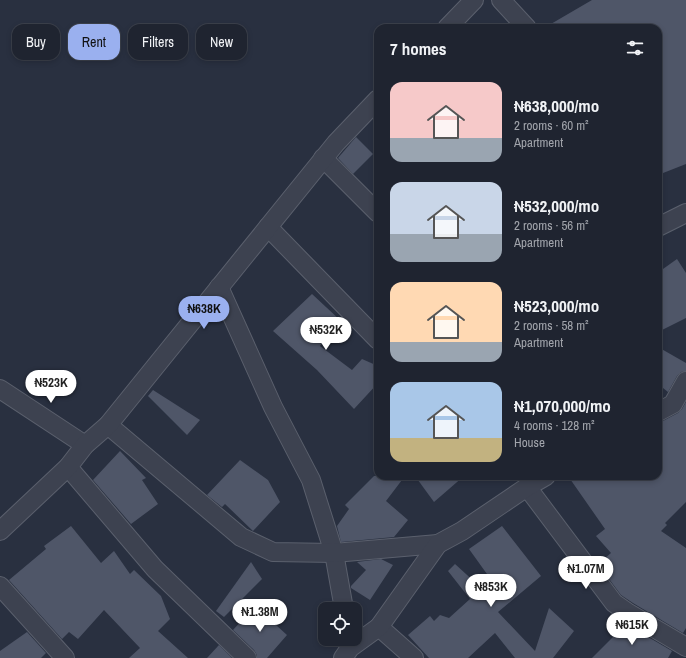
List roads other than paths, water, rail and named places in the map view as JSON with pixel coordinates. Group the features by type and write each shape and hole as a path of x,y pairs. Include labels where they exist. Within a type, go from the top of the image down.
{"street":[{"path":"451,24 474,0"},
{"path":"501,0 523,24"},
{"path":"0,531 68,467 85,445 108,425 323,158 374,103"},
{"path":"323,158 374,209"},
{"path":"662,225 686,213"},
{"path":"268,228 374,336"},
{"path":"219,287 273,407 311,480 334,553 343,602"},
{"path":"662,410 673,404 686,381"},
{"path":"0,389 85,445"},
{"path":"108,425 222,522 242,537 273,552 334,553 438,544 462,531 539,480"},
{"path":"68,467 155,569 247,658"},
{"path":"527,487 614,603 686,647"},
{"path":"347,648 379,627 438,544"},
{"path":"0,586 65,658"},
{"path":"379,627 414,658"}]}
